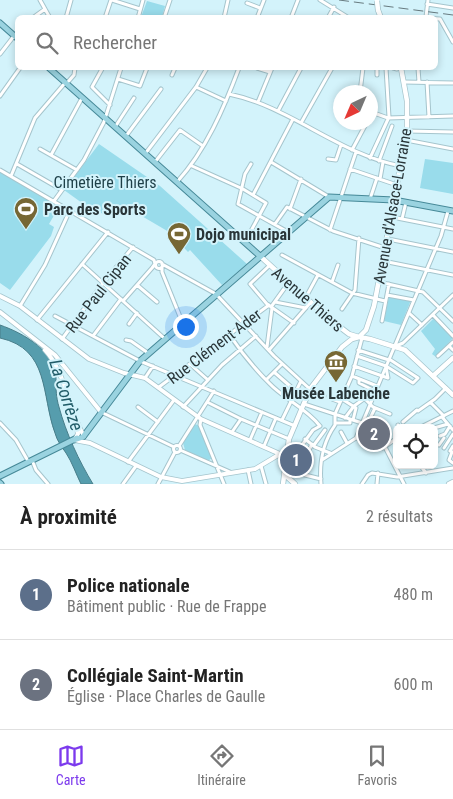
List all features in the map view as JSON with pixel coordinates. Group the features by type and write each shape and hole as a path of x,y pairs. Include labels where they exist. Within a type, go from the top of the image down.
{"main road":[{"path":"377,0 380,15"},
{"path":"0,23 15,36"},
{"path":"51,70 260,256"},
{"name":"Avenue d'Alsace-Lorraine","path":"366,330 376,299 406,140 408,117 403,74 399,70"},
{"path":"0,474 84,434 140,361 329,197 394,200 451,211"},
{"name":"Avenue Thiers","path":"260,256 344,331 360,337"},
{"path":"283,484 289,439 312,387 342,347 360,337 366,330 370,339"},
{"path":"360,337 405,350 453,395"},
{"path":"432,375 453,358"},
{"path":"284,474 295,484"},
{"path":"449,484 453,482"}],"street":[{"path":"67,15 71,0"},
{"path":"106,15 111,0 140,9"},
{"path":"139,15 143,0"},
{"path":"165,15 170,0"},
{"path":"225,15 228,0"},
{"path":"258,15 264,0"},
{"path":"292,15 298,0"},
{"path":"320,0 346,15"},
{"path":"41,1 48,15"},
{"path":"425,15 428,2 453,8"},
{"path":"247,3 260,8"},
{"path":"330,15 334,7"},
{"path":"37,15 45,9"},
{"path":"438,18 440,18 453,42"},
{"path":"0,54 15,38"},
{"path":"0,96 19,70"},
{"path":"11,176 35,118 74,75 74,70"},
{"path":"101,70 92,87 109,107"},
{"path":"54,201 77,170 109,107 121,70"},
{"path":"119,80 140,86 146,70"},
{"path":"172,75 174,70"},
{"path":"145,154 196,87 206,70"},
{"path":"177,182 192,166 204,146 226,101 238,70"},
{"path":"258,102 270,72 264,70"},
{"path":"278,111 300,70"},
{"path":"301,123 331,70"},
{"path":"361,85 363,70"},
{"path":"377,70 377,75"},
{"path":"370,158 388,118 386,70"},
{"path":"418,70 419,82"},
{"path":"404,82 453,83"},
{"path":"427,82 429,117"},
{"path":"196,87 226,101"},
{"path":"125,136 161,89"},
{"path":"229,94 258,102 278,111 341,145 370,158 401,166"},
{"path":"51,155 82,98"},
{"path":"115,127 134,98"},
{"path":"378,114 388,118 453,116"},
{"path":"253,195 293,120"},
{"path":"378,161 392,126"},
{"path":"154,162 180,130 204,146"},
{"path":"330,230 354,151 364,130"},
{"path":"407,131 453,132"},
{"path":"406,140 453,149"},
{"path":"328,159 336,160 341,145"},
{"path":"40,148 77,170"},
{"path":"271,162 329,197"},
{"path":"370,199 379,178 383,162"},
{"path":"16,164 62,190"},
{"path":"251,164 245,174 238,204 288,232"},
{"path":"192,166 243,189 266,203 245,243"},
{"path":"350,169 398,185"},
{"path":"0,170 151,256 156,265"},
{"path":"290,208 300,179"},
{"path":"402,219 406,202"},
{"path":"275,224 285,208 290,208 330,230 386,248"},
{"path":"20,306 44,265 70,210"},
{"path":"322,460 330,453 356,438 451,211"},
{"path":"392,217 453,228"},
{"path":"36,320 108,232"},
{"path":"342,309 355,290 360,239"},
{"path":"388,239 453,252"},
{"name":"Rue Paul Cipan","path":"62,339 103,283 134,247"},
{"path":"282,255 352,293 385,301"},
{"path":"383,261 453,276"},
{"path":"82,264 165,339"},
{"path":"156,265 170,267 216,294 282,364 301,381 324,396"},
{"path":"93,336 122,300 156,265"},
{"path":"270,265 250,284 271,307 294,323"},
{"path":"332,282 338,265"},
{"path":"162,266 162,272 183,324"},
{"path":"306,297 318,276"},
{"name":"Rue Clément Ader","path":"159,388 244,323 271,307 289,282"},
{"path":"379,282 418,290 440,307 453,321"},
{"path":"382,321 389,284"},
{"path":"137,285 158,302"},
{"path":"387,295 414,300"},
{"path":"395,346 403,343 453,295"},
{"path":"0,296 20,306 89,359 145,378 183,408 201,419 264,446 286,460"},
{"path":"275,302 306,308"},
{"path":"268,349 294,323 311,302"},
{"path":"268,349 271,307"},
{"path":"0,312 59,359 101,412 174,447 179,446"},
{"path":"129,324 137,313"},
{"path":"409,313 422,325"},
{"path":"433,315 453,336"},
{"path":"55,316 140,361 295,426"},
{"path":"229,334 266,380 291,402 312,416 320,426 305,438 297,473 321,478"},
{"path":"183,408 208,380 256,336"},
{"path":"336,423 335,414 352,376 360,337"},
{"path":"126,340 131,341 148,354"},
{"path":"438,356 453,342"},
{"path":"403,343 405,350"},
{"path":"39,344 59,370 76,424 78,434 74,440 90,443 161,476 182,482 193,482 261,466 286,452 308,454 324,432"},
{"path":"449,346 453,350"},
{"path":"356,356 386,366 413,383 418,378 389,360 358,350"},
{"path":"190,364 208,380"},
{"path":"266,380 282,364"},
{"path":"145,378 153,366"},
{"path":"354,366 388,378 386,366"},
{"path":"274,372 305,402 362,423"},
{"path":"352,376 377,386"},
{"path":"359,379 359,383 375,391"},
{"path":"282,420 301,381"},
{"path":"403,422 431,403 446,388"},
{"path":"180,450 179,446 196,416 214,391"},
{"path":"345,418 354,406 375,391"},
{"path":"364,398 374,408 390,414"},
{"path":"321,484 322,450 329,430 336,423 350,423 357,410 354,406 341,400 332,399"},
{"path":"128,462 174,400"},
{"path":"207,402 256,426 289,439"},
{"path":"431,403 453,432 444,448"},
{"path":"138,407 158,422"},
{"path":"367,425 374,408"},
{"path":"430,424 453,411"},
{"path":"250,440 262,412"},
{"path":"264,446 276,418"},
{"path":"201,419 200,424 224,484"},
{"path":"232,432 241,419"},
{"path":"0,423 16,440 48,484"},
{"path":"76,424 90,443"},
{"path":"438,427 449,425"},
{"path":"438,442 449,425"},
{"path":"341,432 342,438 347,444"},
{"path":"305,438 313,445 330,453"},
{"path":"356,438 385,447 393,461"},
{"path":"385,447 393,441"},
{"path":"453,446 449,460 453,463"},
{"path":"174,447 176,452"},
{"path":"180,450 230,473"},
{"path":"158,484 176,452 180,450"},
{"path":"123,484 136,466"},
{"path":"261,466 266,484"},
{"path":"363,484 369,474 378,473 400,476 453,468"},
{"path":"397,469 404,484"},
{"path":"424,469 426,473"},
{"path":"248,470 251,484"},
{"path":"377,484 378,473"}],"green space":[{"path":"147,1 165,6 163,15 142,15"},
{"name":"Cimetière Thiers","path":"99,144 160,186 247,264 222,285 190,250 188,252 169,232 140,215 106,215 89,208 64,190"},
{"path":"425,159 453,163 453,194 420,188"},
{"name":"Parc des Sports","path":"0,172 59,207 49,224 54,227 51,236 10,290 0,283"},
{"path":"389,296 411,300 401,325 384,321"},
{"path":"434,318 453,338 436,357 432,354 435,349 421,331"},
{"path":"194,424 198,425 212,458 208,461 185,450 183,443"}],"shaded area":[{"path":"0,325 19,333 37,345 51,361 55,371 58,403 65,427 73,447 93,484 81,484 70,460 57,439 45,389 36,363 28,352 16,344 0,338"}],"railway":[{"path":"339,0 453,15"}],"place":[{"name":"Parc des Sports","path":"26,230"},
{"name":"Dojo municipal","path":"179,255"},
{"name":"Musée Labenche","path":"336,383"},
{"name":"Collégiale Saint-Martin","path":"374,434"},
{"name":"Police nationale","path":"296,460"}],"water label":[{"name":"La Corrèze","path":"66,395"}]}
